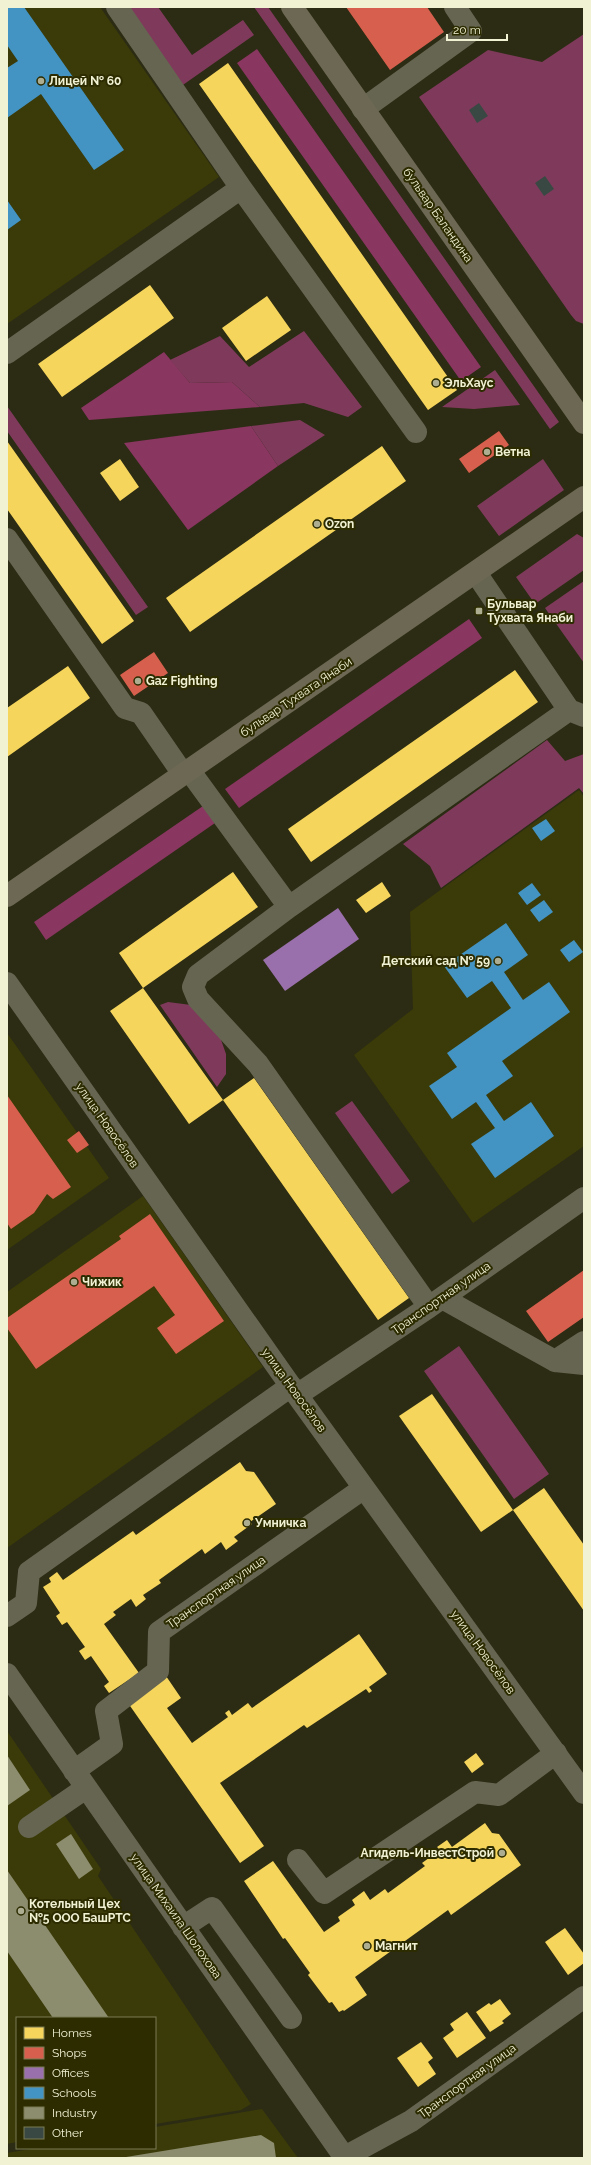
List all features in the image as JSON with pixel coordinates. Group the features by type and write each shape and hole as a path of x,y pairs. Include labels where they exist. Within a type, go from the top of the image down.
{"main road":[{"name":"бульвар Баландина","path":"292,7 584,424"},
{"name":"бульвар Тухвата Янаби","path":"7,896 584,497"}],"street":[{"path":"117,7 241,188 416,432"},
{"path":"364,109 471,30 455,7"},
{"path":"7,353 241,188"},
{"path":"7,540 125,708 141,713 290,907"},
{"path":"476,573 576,713 290,907 198,975 193,987 198,999 258,1064 435,1302 555,1360 584,1364"},
{"name":"улица Новосёлов","path":"7,983 294,1391 556,1752 584,1793"},
{"name":"Транспортная улица","path":"7,1616 26,1603 29,1572 294,1391 435,1302 584,1198"},
{"path":"555,1360 584,1342"},
{"name":"Транспортная улица","path":"80,1779 112,1744 106,1711 158,1671 160,1632 364,1488"},
{"name":"улица Михаила Шолохова","path":"7,1674 344,2158"},
{"path":"298,1860 324,1893 475,1792 499,1795 556,1752"},
{"path":"29,1827 80,1779"},
{"path":"183,1927 212,1908 291,2018"},
{"name":"Транспортная улица","path":"344,2158 411,2121 584,1996"}],"shaded area":[{"path":"7,7 100,7 219,177 7,324"},
{"path":"124,7 158,7 192,55 243,20 254,35 180,87"},
{"path":"254,7 268,7 559,422 550,429"},
{"path":"584,34 584,324 576,321 571,315 419,97 488,50 542,62"},
{"path":"257,49 481,367 461,381 237,63"},
{"path":"304,331 362,407 348,417 304,403 260,407 232,382 190,383 170,360 220,336 249,367"},
{"path":"164,352 190,383 232,382 260,407 89,420 81,408"},
{"path":"495,370 520,405 474,409 442,407"},
{"path":"7,406 148,607 136,615 7,431"},
{"path":"300,420 325,435 278,466 251,426"},
{"path":"251,426 278,466 188,530 124,443"},
{"path":"543,459 564,490 499,536 477,506"},
{"path":"577,534 584,538 584,570 535,604 516,577"},
{"path":"584,581 584,663 545,608"},
{"path":"469,619 482,638 239,808 225,789"},
{"path":"547,740 565,761 584,754 584,794 579,788 441,888 430,866 403,844"},
{"name":"Детский сад № 59","path":"579,790 584,797 584,1146 473,1223 354,1055 413,1009 410,912"},
{"path":"203,806 215,823 46,940 34,922"},
{"path":"168,1002 191,1005 219,1034 226,1054 226,1074 217,1087 160,1005"},
{"path":"7,1033 109,1178 7,1250"},
{"path":"352,1101 410,1181 392,1194 335,1113"},
{"path":"143,1196 263,1367 7,1548 7,1292"},
{"path":"459,1346 549,1474 514,1499 424,1371"},
{"path":"7,1731 101,1869 98,1876 251,2104 241,2110 156,2124 156,2017 16,2017 16,2142 7,2144"},
{"path":"262,2109 298,2158 7,2158 7,2153 31,2149 156,2149 156,2127"}],"building: Homes":[{"path":"228,63 457,390 428,410 199,84"},
{"path":"150,285 174,318 62,397 38,364"},
{"path":"267,296 291,330 246,361 222,328"},
{"path":"7,441 134,621 102,644 7,509"},
{"path":"382,446 406,481 190,632 166,598"},
{"path":"120,459 139,487 120,501 100,473"},
{"path":"68,666 90,698 7,757 7,708"},
{"path":"515,670 538,702 311,862 288,829"},
{"path":"233,872 258,907 143,988 119,953"},
{"path":"382,882 391,896 366,913 356,900"},
{"path":"143,988 223,1100 189,1124 110,1011"},
{"path":"254,1078 409,1298 378,1320 223,1100"},
{"path":"432,1394 513,1510 481,1532 399,1416"},
{"path":"240,1462 246,1471 254,1472 276,1504 250,1522 252,1524 234,1537 238,1541 226,1550 221,1542 205,1554 202,1549 159,1580 161,1583 143,1595 146,1599 136,1607 131,1599 113,1612 116,1615 104,1624 139,1673 109,1693 104,1686 109,1682 91,1656 85,1660 79,1651 85,1647 67,1622 62,1625 56,1616 60,1613 43,1587 51,1582 49,1578 57,1572 63,1580 133,1531 136,1535"},
{"path":"544,1488 584,1545 584,1611 513,1510"},
{"path":"359,1634 387,1674 369,1687 372,1691 369,1693 366,1689 307,1728 304,1725 220,1783 264,1846 240,1863 128,1703 166,1676 181,1698 167,1708 192,1743 228,1717 225,1713 229,1710 232,1715 248,1703 252,1708"},
{"path":"476,1753 484,1764 472,1773 464,1762"},
{"path":"485,1823 492,1833 499,1834 521,1865 451,1915 448,1910 355,1977 367,1995 344,2011 339,2012 332,2002 329,2003 308,1975 310,1973 285,1938 283,1939 244,1881 273,1861 324,1932 340,1921 338,1917 355,1905 352,1900 364,1891 370,1900 385,1889 388,1893 425,1866 422,1863 440,1850 437,1847 447,1840 452,1847"},
{"path":"565,1928 584,1954 584,1963 568,1975 545,1942"},
{"path":"500,1999 511,2014 502,2021 504,2023 490,2032 476,2012 489,2003 491,2005"},
{"path":"467,2012 486,2038 457,2058 443,2038 454,2030 450,2024"},
{"path":"421,2042 433,2058 428,2062 436,2074 418,2087 397,2058"}],"building: Shops":[{"path":"346,7 427,7 444,32 390,70"},
{"path":"499,431 509,445 469,473 459,459"},
{"path":"154,652 168,673 134,696 120,675"},
{"path":"7,1095 71,1187 53,1199 47,1194 34,1213 11,1229 7,1223"},
{"path":"79,1131 89,1145 77,1153 67,1140"},
{"path":"150,1214 224,1321 176,1354 157,1328 175,1315 154,1286 36,1369 7,1328 7,1318 121,1239 119,1236"},
{"path":"584,1270 584,1317 548,1342 526,1311"}],"building: Offices":[{"path":"338,908 359,939 285,991 263,960"}],"building: Schools":[{"name":"Лицей № 60","path":"7,7 24,7 124,150 94,170 41,94 7,118 7,68 18,61 7,45"},
{"path":"7,200 21,220 7,230"},
{"path":"546,819 555,831 541,841 532,828"},
{"path":"532,883 541,895 527,905 518,893"},
{"path":"544,900 553,912 539,922 530,910"},
{"path":"506,923 528,955 504,972 523,1000 549,982 570,1012 502,1061 513,1076 486,1095 504,1121 531,1102 554,1136 495,1178 471,1144 495,1128 476,1102 452,1119 429,1086 457,1067 447,1053 511,1008 492,981 467,998 444,966"},
{"path":"574,940 583,952 569,962 560,950"}],"building: Industry":[{"path":"7,1755 30,1790 7,1806"},
{"path":"71,1834 93,1869 79,1879 56,1844"},
{"name":"Котельный Цех №5 ООО БашРТС","path":"7,1870 108,2017 52,2017 7,1951"},
{"path":"261,2135 274,2143 276,2158 120,2158"}],"building: Other":[{"path":"479,103 488,116 477,123 469,110"},
{"path":"545,176 554,189 544,196 535,183"}],"place":[{"name":"Лицей № 60","path":"41,81"},
{"name":"ЭльХаус","path":"436,383"},
{"name":"Ветна","path":"487,452"},
{"name":"Ozon","path":"317,524"},
{"name":"Бульвар Тухвата Янаби","path":"479,611"},
{"name":"Gaz Fighting","path":"138,681"},
{"name":"Детский сад № 59","path":"498,961"},
{"name":"Чижик","path":"74,1282"},
{"name":"Умничка","path":"247,1523"},
{"name":"Агидель-ИнвестСтрой","path":"502,1853"},
{"name":"Котельный Цех №5 ООО БашРТС","path":"21,1911"},
{"name":"Магнит","path":"367,1946"}]}
